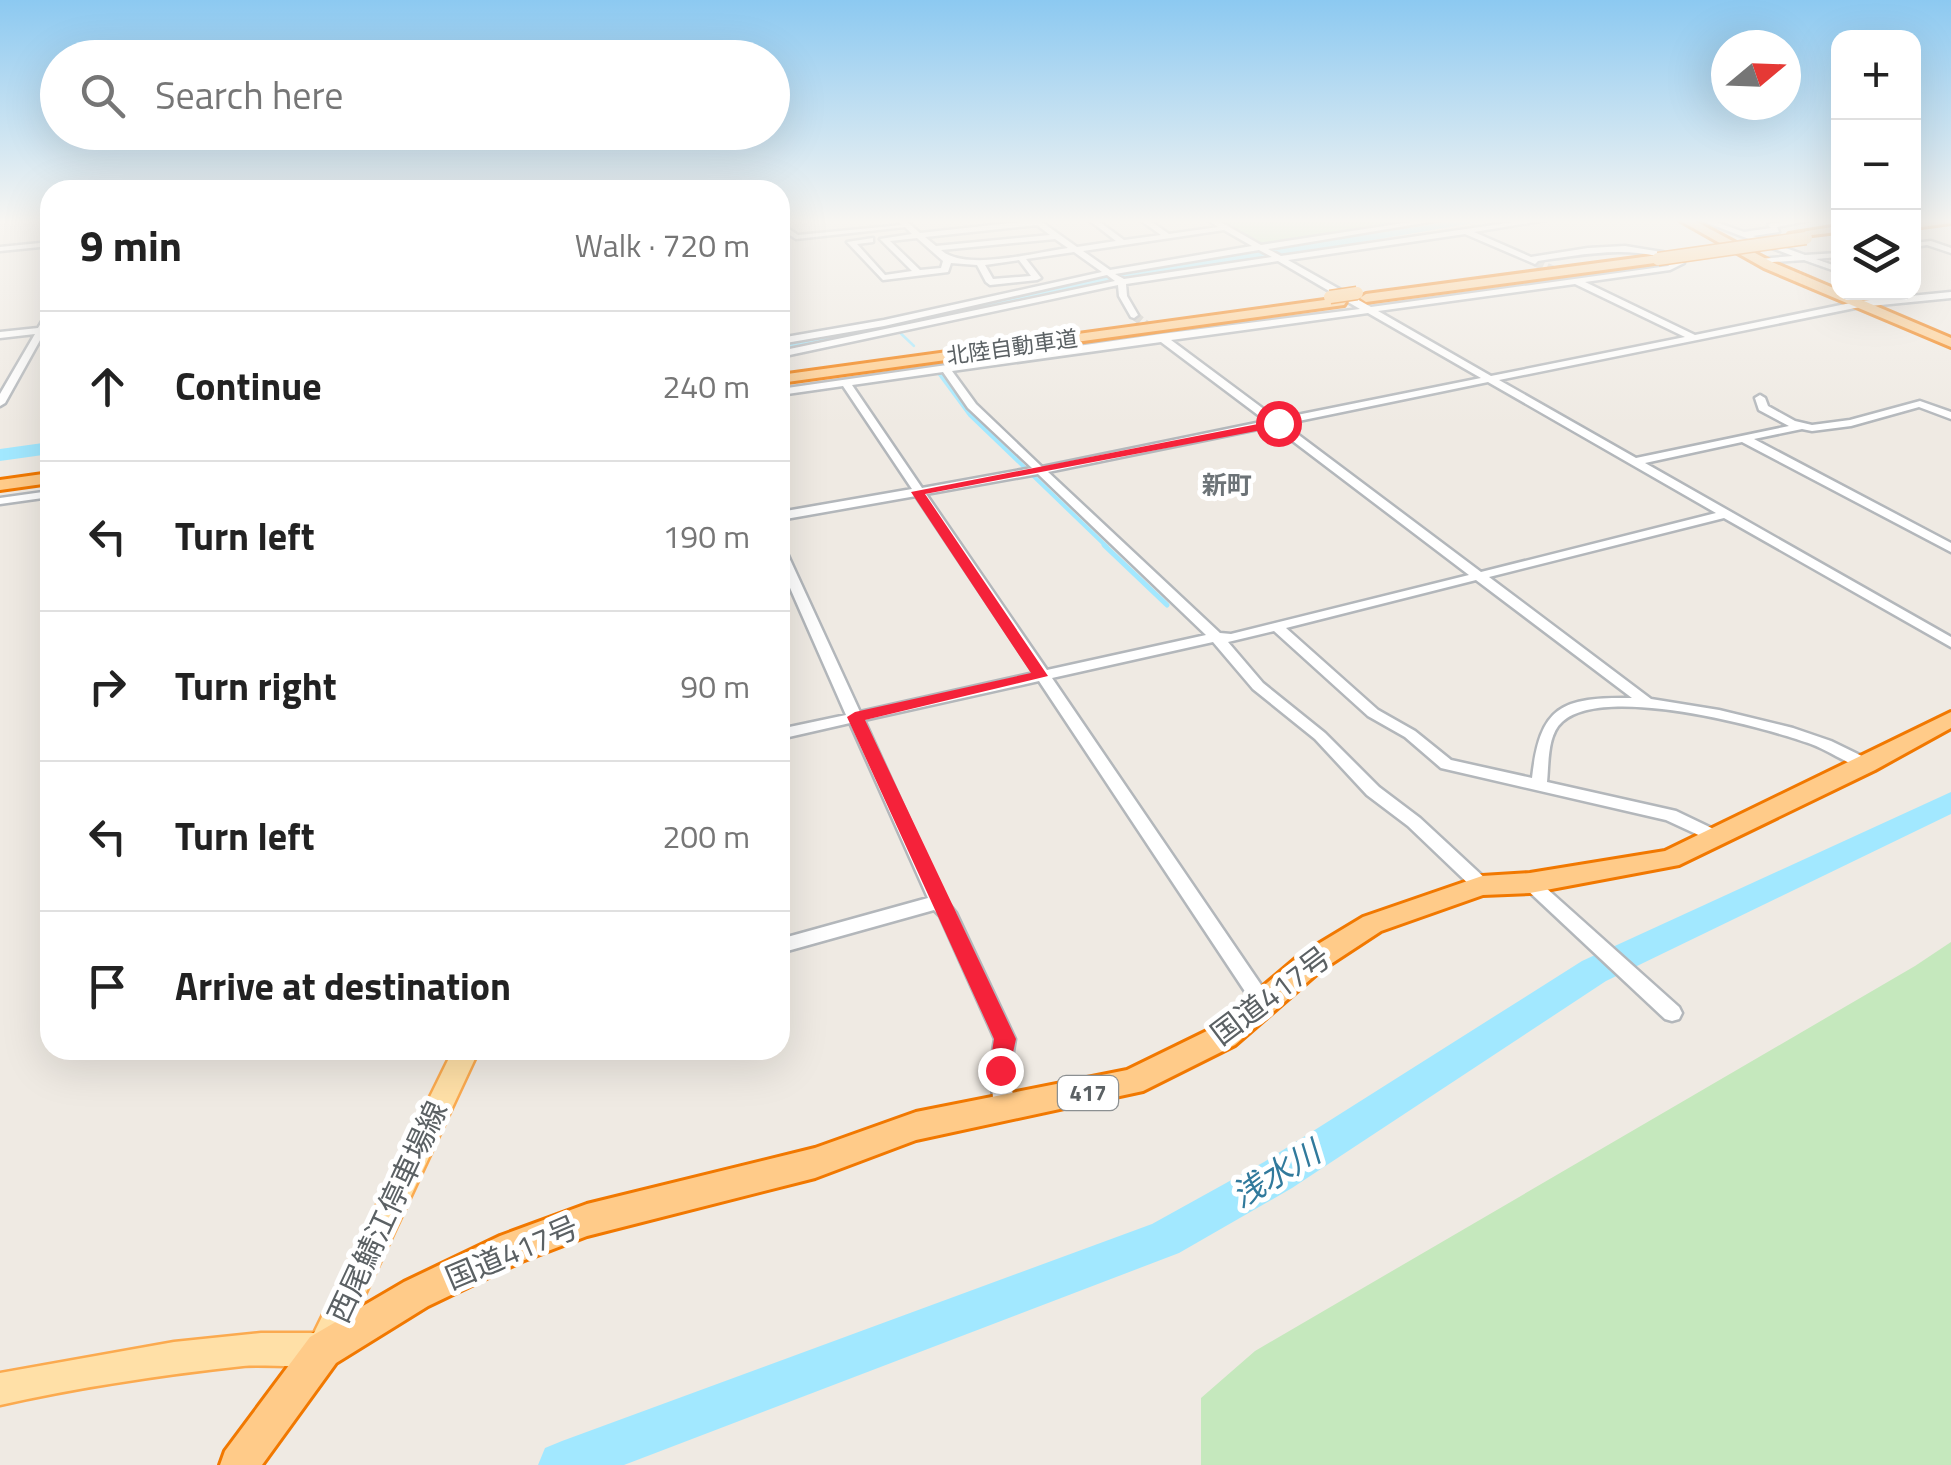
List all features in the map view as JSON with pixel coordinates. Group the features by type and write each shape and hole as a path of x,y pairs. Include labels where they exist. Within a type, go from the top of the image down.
{"highway":[{"name":"北陸自動車道","path":"790,374 1334,299 1364,300 1440,288"},
{"path":"1824,288 1951,343"},
{"path":"0,476 40,471"},
{"path":"0,485 40,479"},
{"name":"国道417号","path":"239,1465 323,1350 416,1294 512,1248 587,1220 815,1163 916,1126 1004,1106 1074,1097 1132,1082 1225,1036 1310,962 1372,924 1482,886 1530,883 1670,859 1867,765 1951,719"}],"main road":[{"name":"西尾鯖江停車場線","path":"0,1389 64,1373 141,1362 288,1346 323,1350 461,1060"}],"street":[{"path":"790,339 1041,288"},
{"path":"790,352 902,332 1087,288"},
{"path":"1122,288 1134,316"},
{"path":"1339,288 1951,643"},
{"path":"790,391 1161,337 1364,300 1479,288"},
{"path":"1592,288 1695,338"},
{"path":"1921,296 1951,295"},
{"path":"790,514 1042,470 1874,300"},
{"path":"0,336 40,331"},
{"path":"1161,337 1645,702"},
{"path":"0,402 40,339"},
{"path":"946,369 972,406 1216,637 1258,686 1320,736 1373,791 1414,822 1482,886"},
{"path":"846,383 1264,1003"},
{"path":"1760,398 1764,408 1803,426"},
{"path":"1635,462 1803,426 1852,424 1920,404 1951,416"},
{"path":"1743,438 1951,548"},
{"path":"0,501 40,495"},
{"path":"790,732 1216,637 1232,638 1726,514"},
{"path":"790,573 938,902 947,912 1005,1039 1000,1070 1004,1106"},
{"path":"1277,627 1373,713 1410,734 1446,764 1670,815 1718,838"},
{"path":"1539,786 1545,743 1556,718 1573,708 1645,702 1813,740 1867,765"},
{"path":"1530,883 1672,1013"},
{"path":"790,943 938,902"}],"green space":[{"path":"1951,942 1951,1465 1201,1465 1201,1398 1255,1351"}],"waterway":[{"path":"790,345 877,331 1070,288"},
{"path":"894,327 914,346"},
{"path":"936,369 970,415 1107,547"},
{"path":"0,455 40,449"},
{"path":"1104,545 1167,605"},
{"name":"浅水川","path":"562,1465 1164,1239 1278,1175 1594,971 1951,802"}],"tunnel":[{"path":"1134,315 1158,335"}],"district":[{"name":"新町","path":"1227,485"}],"route":[{"path":"1000,1070 1005,1039 855,717 1041,676 917,492 1278,423"}]}
